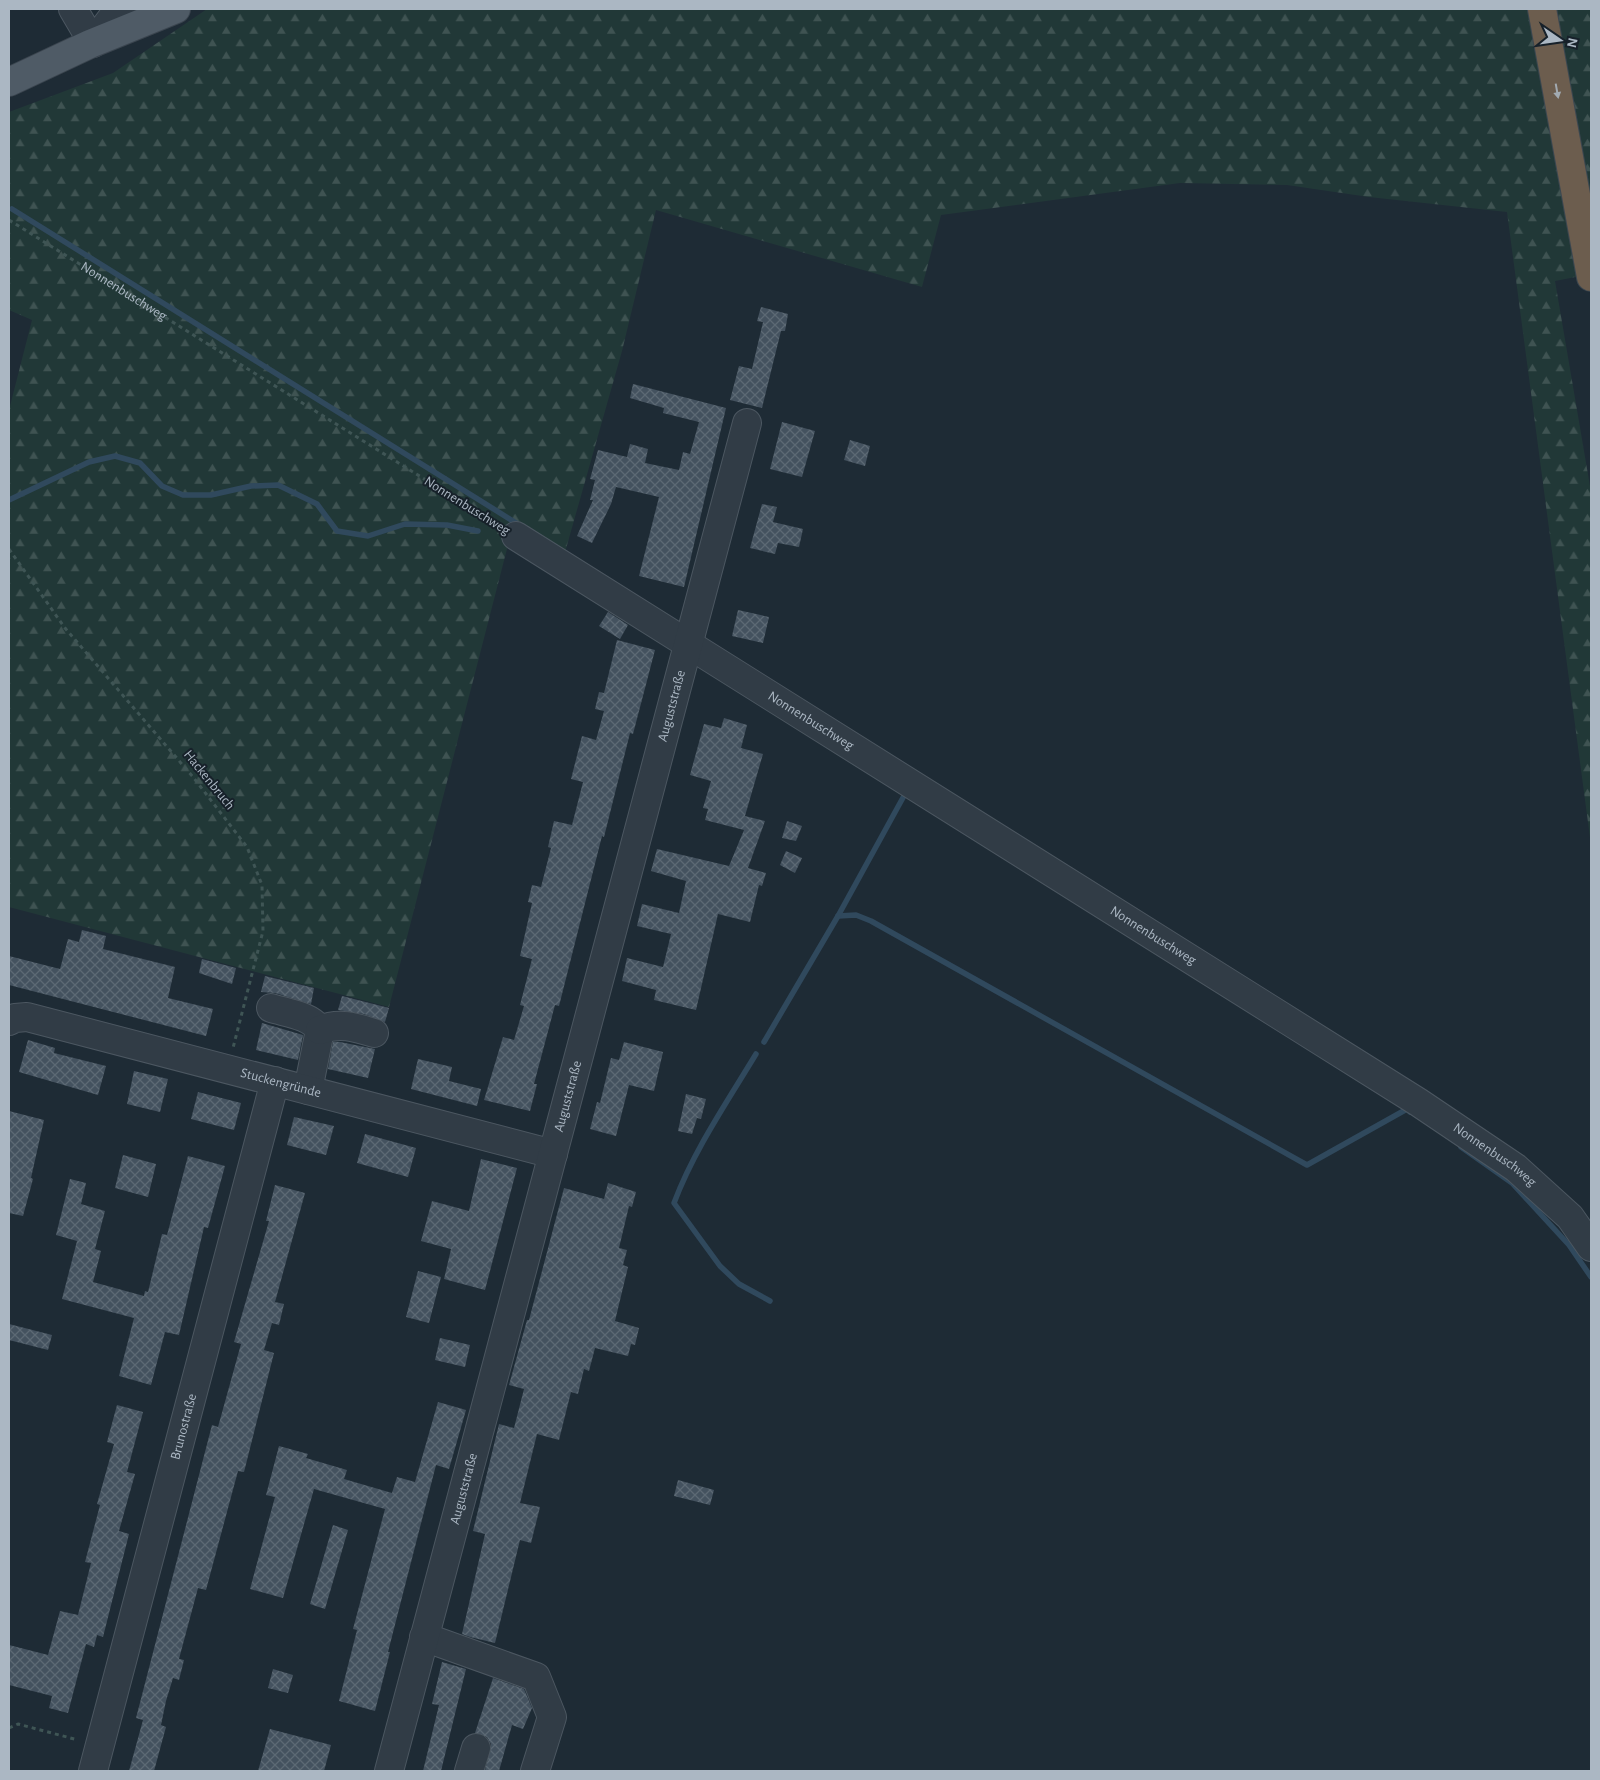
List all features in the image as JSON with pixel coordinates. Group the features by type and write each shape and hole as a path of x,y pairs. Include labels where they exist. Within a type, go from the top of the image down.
{"highway":[{"path":"1542,9 1591,277"}],"main road":[{"path":"9,82 93,43 176,9"}],"street":[{"path":"73,9 93,43 115,14 126,9"},
{"name":"Auguststraße","path":"389,1771 747,423"},
{"name":"Nonnenbuschweg","path":"516,536 1459,1129 1516,1168 1570,1217 1591,1246"},
{"path":"271,1008 316,1023 320,1030 308,1090"},
{"name":"Stuckengründe","path":"9,1022 15,1018 27,1017 552,1154"},
{"path":"320,1030 332,1025 342,1025 374,1032"},
{"name":"Brunostraße","path":"93,1771 275,1082"},
{"path":"424,1637 536,1677 552,1718 535,1771"}],"path":[{"name":"Nonnenbuschweg","path":"9,220 516,536"},
{"name":"Hackenbruch","path":"9,549 65,628 205,793 247,847 256,866 262,884 263,931 227,1069"},
{"path":"9,1728 18,1724 100,1745"}],"green space":[{"path":"207,9 1591,9 1591,274 1555,281 1591,492 1591,845 1507,212 1369,197 1287,185 1180,183 941,215 922,287 656,210 622,351 558,577 508,545 389,1007 9,907 9,410 32,320 9,310 9,112 113,73"}],"building":[{"path":"761,307 788,314 785,331 781,331 762,408 730,400 739,366 752,369 763,322 757,321"},
{"path":"633,384 726,408 684,587 639,576 659,497 616,487 611,504 592,543 577,536 593,500 590,500 595,480 590,479 598,450 627,457 630,444 648,449 645,463 679,470 683,452 690,454 699,422 663,413 664,408 630,398"},
{"path":"782,422 815,431 802,477 770,469"},
{"path":"850,440 870,446 865,466 844,460"},
{"path":"762,504 777,507 773,522 803,529 799,547 778,543 775,554 750,548"},
{"path":"738,610 769,617 763,643 732,636"},
{"path":"608,612 628,625 620,639 599,626"},
{"path":"617,640 655,650 633,734 630,733 604,837 602,836 559,1006 555,1005 534,1084 537,1084 530,1111 484,1100 503,1037 514,1040 524,1006 520,1005 532,959 520,956 532,903 528,902 532,885 541,887 551,848 548,847 554,821 572,825 583,782 571,779 582,736 596,740 604,711 595,709 599,692 604,693"},
{"path":"724,718 747,725 741,748 763,754 745,816 765,821 748,868 766,873 762,886 759,885 750,922 718,914 696,1010 654,1000 656,990 622,981 627,958 663,967 671,934 637,926 642,904 679,913 686,881 651,871 657,849 729,866 744,830 705,820 708,809 703,808 711,781 690,775 704,724 721,728"},
{"path":"787,821 802,826 796,841 782,838"},
{"path":"786,851 802,858 795,873 780,865"},
{"path":"82,930 106,936 103,949 175,967 168,998 213,1009 206,1036 9,985 9,956 60,969 68,939 79,942"},
{"path":"202,959 236,968 232,984 199,973"},
{"path":"265,976 314,988 311,1004 275,993 261,992"},
{"path":"342,996 389,1008 385,1022 364,1014 338,1010"},
{"path":"262,1023 303,1035 298,1060 256,1050"},
{"path":"28,1040 55,1048 54,1053 106,1066 98,1095 19,1072"},
{"path":"333,1042 375,1049 368,1078 328,1069"},
{"path":"624,1042 663,1052 654,1091 629,1085 616,1136 590,1129 597,1102 600,1103 611,1058 619,1060"},
{"path":"418,1059 452,1067 449,1081 481,1089 477,1106 411,1089"},
{"path":"134,1071 168,1079 160,1112 127,1104"},
{"path":"198,1092 241,1103 234,1130 191,1119"},
{"path":"686,1094 706,1099 701,1119 697,1118 692,1134 678,1131"},
{"path":"9,1111 44,1120 31,1178 33,1179 23,1216 9,1213"},
{"path":"294,1117 334,1126 326,1155 287,1145"},
{"path":"365,1134 416,1148 408,1177 357,1163"},
{"path":"123,1155 156,1164 148,1197 115,1188"},
{"path":"188,1156 225,1166 208,1228 204,1227 179,1335 165,1332 151,1385 119,1376 134,1318 62,1299 77,1241 56,1235 70,1179 86,1183 81,1204 105,1211 95,1249 101,1251 93,1282 144,1296 145,1291 148,1292 162,1234 167,1235"},
{"path":"481,1159 517,1168 485,1290 444,1279 451,1249 421,1241 432,1201 469,1211"},
{"path":"608,1183 636,1192 632,1207 629,1206 619,1248 627,1250 623,1265 628,1267 615,1321 639,1328 635,1345 631,1344 628,1356 595,1348 589,1371 584,1369 578,1394 571,1392 559,1440 537,1434 520,1503 540,1507 531,1543 520,1540 495,1643 470,1637 462,1634 485,1534 473,1531 499,1424 514,1428 524,1389 509,1385 527,1320 529,1320 564,1188 604,1199"},
{"path":"275,1185 305,1193 275,1302 284,1304 279,1325 272,1323 264,1350 274,1353 244,1472 238,1471 206,1590 198,1588 179,1659 184,1660 179,1680 173,1678 166,1701 161,1725 166,1727 154,1771 129,1771 143,1720 136,1718 212,1425 218,1427 241,1344 234,1342 269,1221 266,1221"},
{"path":"418,1271 441,1277 429,1323 406,1317"},
{"path":"9,1324 52,1335 48,1350 9,1340"},
{"path":"440,1338 470,1345 465,1367 435,1360"},
{"path":"438,1402 466,1410 449,1469 436,1465 388,1652 390,1652 375,1711 339,1701 357,1630 353,1629 385,1509 314,1489 283,1598 250,1589 275,1497 266,1495 279,1446 308,1454 306,1458 347,1470 344,1479 392,1493 397,1477 415,1482"},
{"path":"117,1405 143,1412 127,1472 135,1474 119,1531 129,1534 103,1637 97,1635 94,1647 86,1644 68,1713 49,1708 52,1696 9,1685 9,1645 48,1655 60,1611 78,1615 91,1563 85,1562 100,1505 97,1504 114,1444 107,1442"},
{"path":"678,1480 714,1490 710,1505 674,1496"},
{"path":"333,1525 348,1530 325,1609 310,1604"},
{"path":"442,1662 466,1669 441,1771 423,1771 439,1705 432,1704"},
{"path":"273,1669 293,1675 288,1693 268,1688"},
{"path":"493,1678 524,1689 532,1708 523,1729 512,1725 499,1771 485,1771 491,1744 487,1737 475,1733"},
{"path":"270,1729 331,1745 324,1771 258,1771"}],"waterway":[{"path":"12,209 521,526"},
{"path":"9,500 89,462 115,456 140,463 162,486 183,495 211,495 251,486 278,485 317,504 337,531 368,536 405,524 447,525 478,531"},
{"path":"764,1042 838,916 905,794 900,791"},
{"path":"838,916 856,915 871,921 1307,1165 1407,1109 1410,1112"},
{"path":"756,1054 701,1145 674,1203 720,1266 739,1284 770,1301"},
{"path":"1461,1147 1512,1183 1569,1245 1591,1277"}]}
